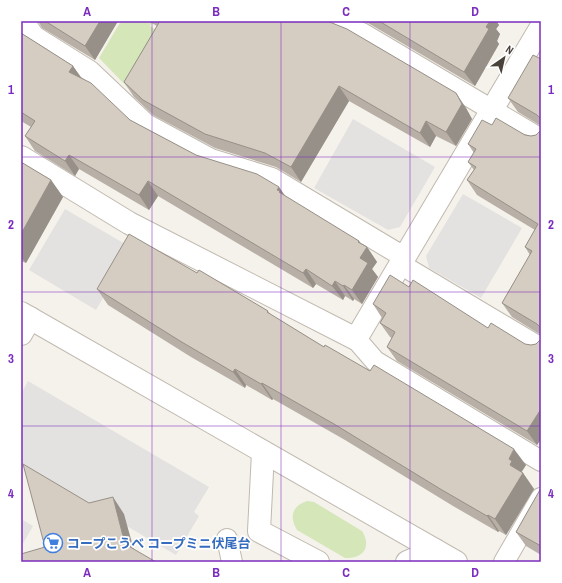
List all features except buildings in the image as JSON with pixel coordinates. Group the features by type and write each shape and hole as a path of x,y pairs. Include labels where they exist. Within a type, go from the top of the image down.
{"street":[{"path":"24,21 34,36 90,71 146,124 211,159 272,178 541,348"},
{"path":"332,21 362,33 541,140"},
{"path":"356,339 541,27"},
{"path":"21,157 129,223 356,339 375,361 541,461"},
{"path":"24,322 263,452 456,562"},
{"path":"263,452 259,531 318,562"},
{"path":"504,562 541,498"},
{"path":"227,539 232,562"},
{"path":"407,562 435,550"}],"green space":[{"path":"121,21 153,21 150,26 164,35 131,91 99,58"},
{"path":"307,501 314,502 362,531 366,542 364,551 357,556 345,558 297,530 293,521 293,512 298,506"}],"shaded area":[{"path":"353,119 435,167 400,227 388,230 314,188"},
{"path":"463,194 522,228 481,298 429,268 426,256"},
{"path":"65,209 132,248 96,310 29,270"},
{"path":"28,381 209,487 194,512 199,516 176,555 21,464 21,394"},
{"path":"21,519 33,526 21,547"}],"place":[{"name":"コープこうべ コープミニ伏尾台","path":"53,543"}]}
